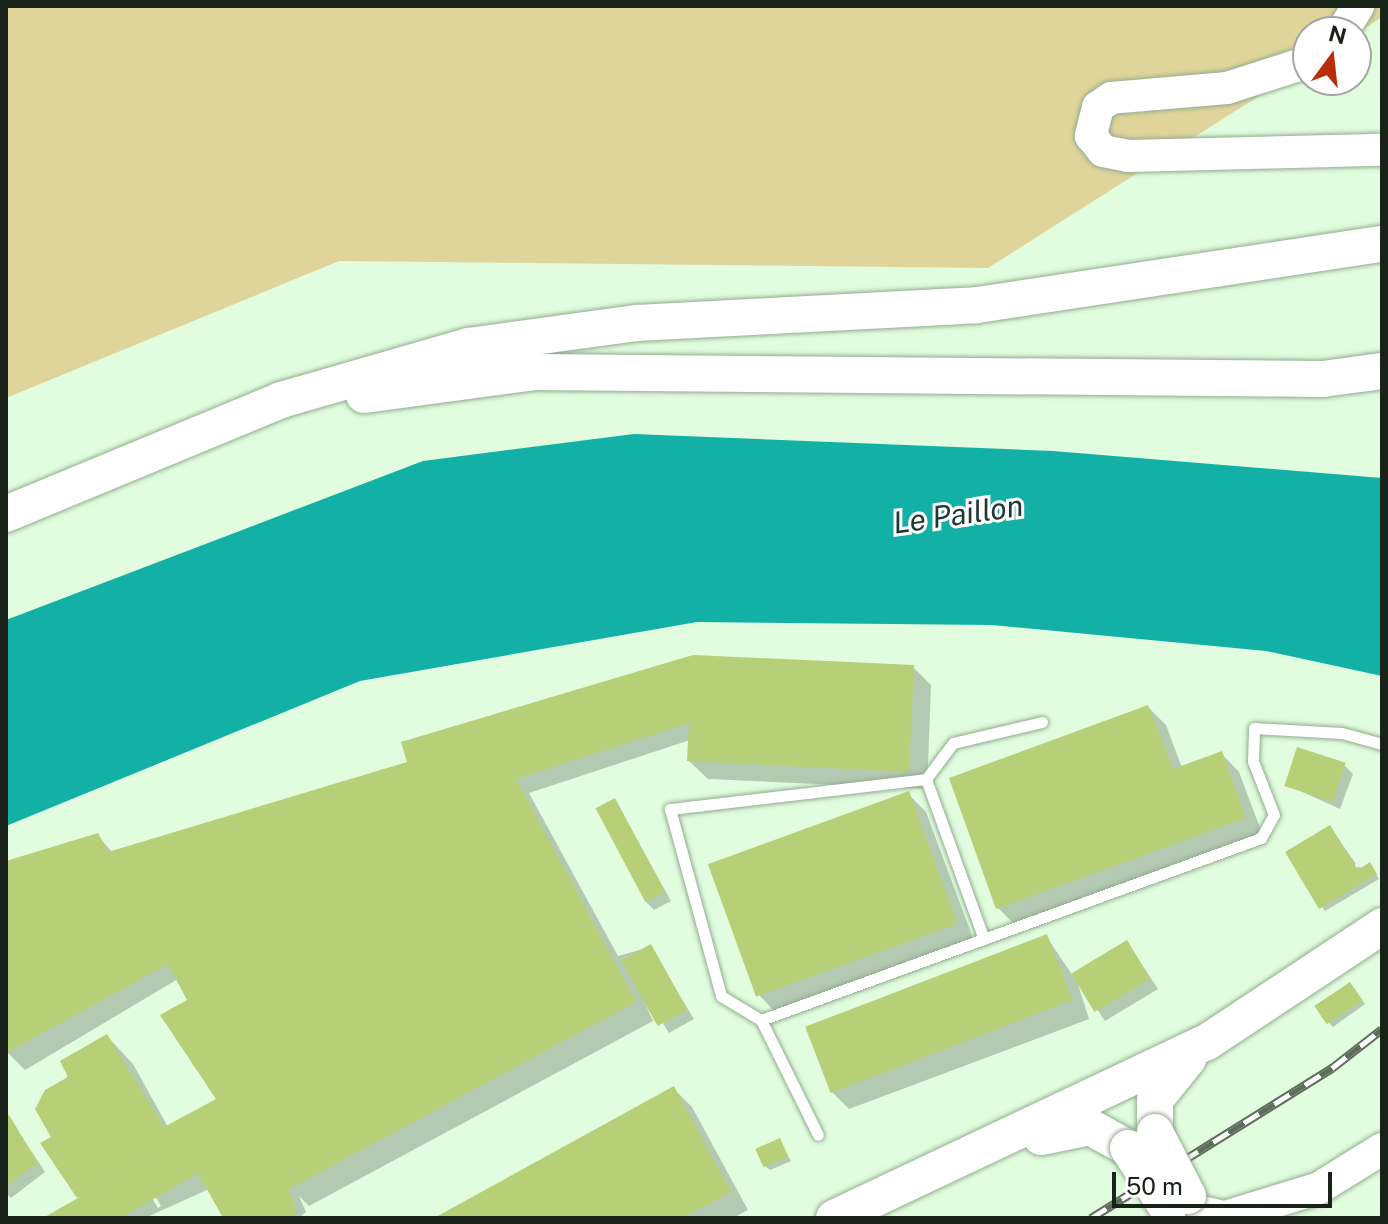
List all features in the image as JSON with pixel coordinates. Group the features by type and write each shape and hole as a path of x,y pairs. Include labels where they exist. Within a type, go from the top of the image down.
{"main road":[{"path":"6,514 281,400 506,339 637,323 977,305 1234,272 1382,244"},
{"path":"80,484 359,396 467,377 598,371 1376,375"},
{"path":"834,1218 1207,1042 1382,926"},
{"path":"1141,1140 1158,1093 1207,1042"},
{"path":"945,1168 1076,1125 1104,1130 1141,1140 1195,1213"}],"street":[{"path":"1292,67 1227,88 1111,98 1098,107 1091,136 1103,151 1128,156 1382,150"},
{"path":"1292,1218 1319,1188 1382,1149"},
{"path":"1195,1213 1319,1188"}],"lane":[{"path":"818,1135 761,1020 721,996 670,809 926,779 953,743 1042,722"},
{"path":"761,1020 1261,838 1274,815 1253,761 1254,728 1342,733 1382,744"},
{"path":"926,779 984,939"}],"shaded area":[{"path":"6,6 1382,6 1382,17 1372,24 1372,16 1292,16 1292,75 988,268 339,261 6,398"}],"water":[{"name":"Le Paillon","path":"634,434 1053,451 1382,478 1382,676 1266,651 992,625 697,622 360,681 6,826 6,620 423,461"}],"building":[{"path":"693,655 914,665 909,772 687,761 689,723 516,779 636,1002 289,1189 297,1218 223,1218 198,1173 121,1218 43,1218 173,1144 77,1198 40,1143 51,1137 35,1109 45,1090 68,1077 60,1061 107,1034 164,1127 216,1099 160,1015 187,1000 168,964 6,1053 6,861 98,833 108,852 407,762 401,742"},
{"path":"1148,705 1173,769 1222,751 1246,818 996,909 949,778"},
{"path":"1297,747 1346,763 1333,802 1284,786"},
{"path":"909,791 957,923 756,997 708,864"},
{"path":"615,798 665,892 645,902 596,808"},
{"path":"1330,825 1358,870 1370,862 1377,874 1319,909 1285,852"},
{"path":"1047,934 1072,1000 831,1093 805,1027"},
{"path":"1127,940 1150,979 1094,1012 1071,973"},
{"path":"651,944 687,1010 658,1026 621,960"},
{"path":"1350,982 1362,1000 1327,1024 1314,1006"},
{"path":"674,1086 731,1192 682,1218 434,1218"},
{"path":"9,1115 38,1163 6,1186 6,1117"},
{"path":"780,1138 788,1156 763,1167 755,1149"}],"railway":[{"path":"1091,1218 1332,1068 1382,1029"}]}
